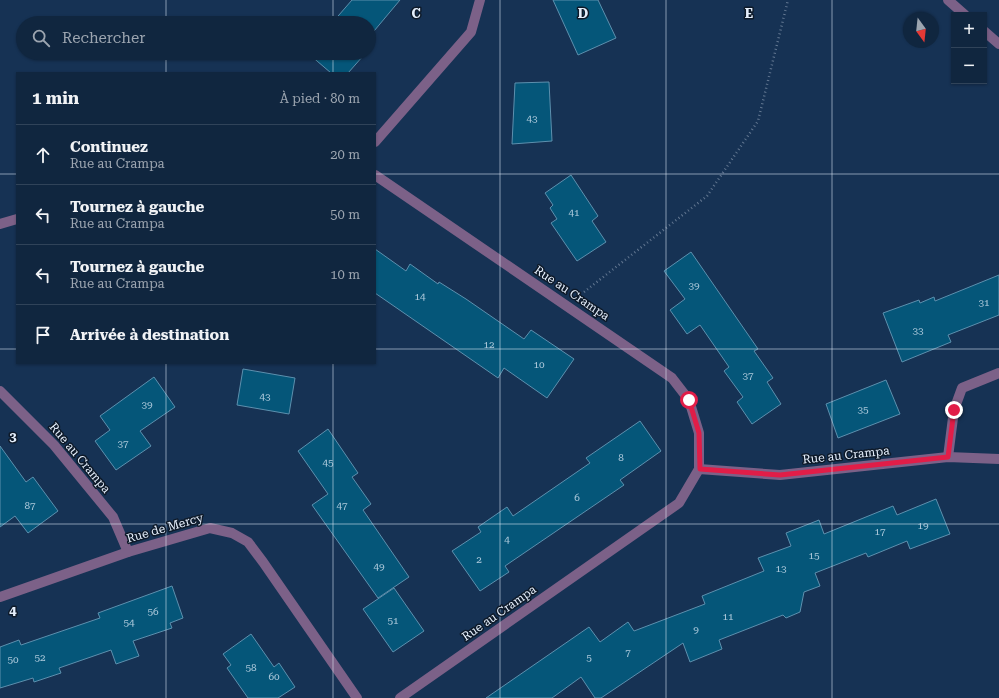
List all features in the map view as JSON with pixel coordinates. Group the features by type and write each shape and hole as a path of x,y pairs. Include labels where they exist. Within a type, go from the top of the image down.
{"street":[{"path":"376,141 470,32 480,0"},
{"path":"948,0 962,12"},
{"path":"987,34 999,44"},
{"name":"Rue au Crampa","path":"376,176 568,305 672,378 689,400 699,433 700,469 679,503 400,698"},
{"path":"0,224 16,219"},
{"path":"948,457 954,410 962,388 999,373"},
{"name":"Rue au Crampa","path":"0,391 54,445 113,517 128,552"},
{"name":"Rue au Crampa","path":"700,469 780,475 948,457 999,459"},
{"name":"Rue de Mercy","path":"0,597 128,552 210,528 232,533 248,542 357,698"}],"path":[{"path":"568,305 707,196 758,121 788,0"}],"building":[{"path":"352,0 400,0 376,29 376,16 338,16"},
{"path":"553,0 598,0 616,38 578,55"},
{"path":"316,60 359,60 349,72 330,72"},
{"path":"549,82 552,141 512,144 515,83"},
{"path":"571,175 598,216 592,221 606,242 577,261 551,223 557,219 550,208 553,205 545,193"},
{"path":"376,250 406,271 410,264 438,284 439,282 466,299 524,339 531,330 574,359 547,398 504,368 498,378 376,294"},
{"path":"691,252 758,349 754,351 773,378 767,382 781,404 752,424 737,402 743,397 724,371 729,367 700,325 687,334 670,310 685,299 664,271"},
{"path":"999,275 999,315 948,335 951,342 902,362 883,313 919,300 920,303 934,297 935,301"},
{"path":"243,369 295,378 289,414 237,405"},
{"path":"154,377 175,407 140,431 151,446 116,470 95,441 110,430 100,416"},
{"path":"886,380 900,414 838,438 826,404"},
{"path":"640,421 661,451 620,480 624,485 505,566 509,572 480,591 452,551 481,532 478,527 507,507 513,516 590,463 586,458"},
{"path":"328,429 358,473 352,477 371,504 363,510 409,577 378,598 312,505 328,494 298,451"},
{"path":"0,446 26,482 33,477 58,511 28,533 15,516 0,527"},
{"path":"936,499 950,534 910,549 907,541 868,557 866,553 815,573 820,586 804,592 800,612 786,618 783,615 719,640 722,649 690,662 683,643 601,698 595,698 581,677 552,698 486,698 589,627 600,642 628,622 634,631 705,604 702,596 764,571 758,558 791,546 786,533 819,520 824,534 893,506 897,515"},
{"path":"172,586 183,618 170,623 172,628 133,641 139,656 116,664 111,650 59,668 61,673 34,682 33,678 0,688 0,647 19,640 21,645 100,618 98,613"},
{"path":"394,588 424,631 393,652 363,609"},
{"path":"251,634 274,667 279,663 295,687 278,698 248,698 227,668 231,665 223,654"}],"route":[{"path":"689,400 699,433 700,469 780,475 948,457 954,410"}]}
